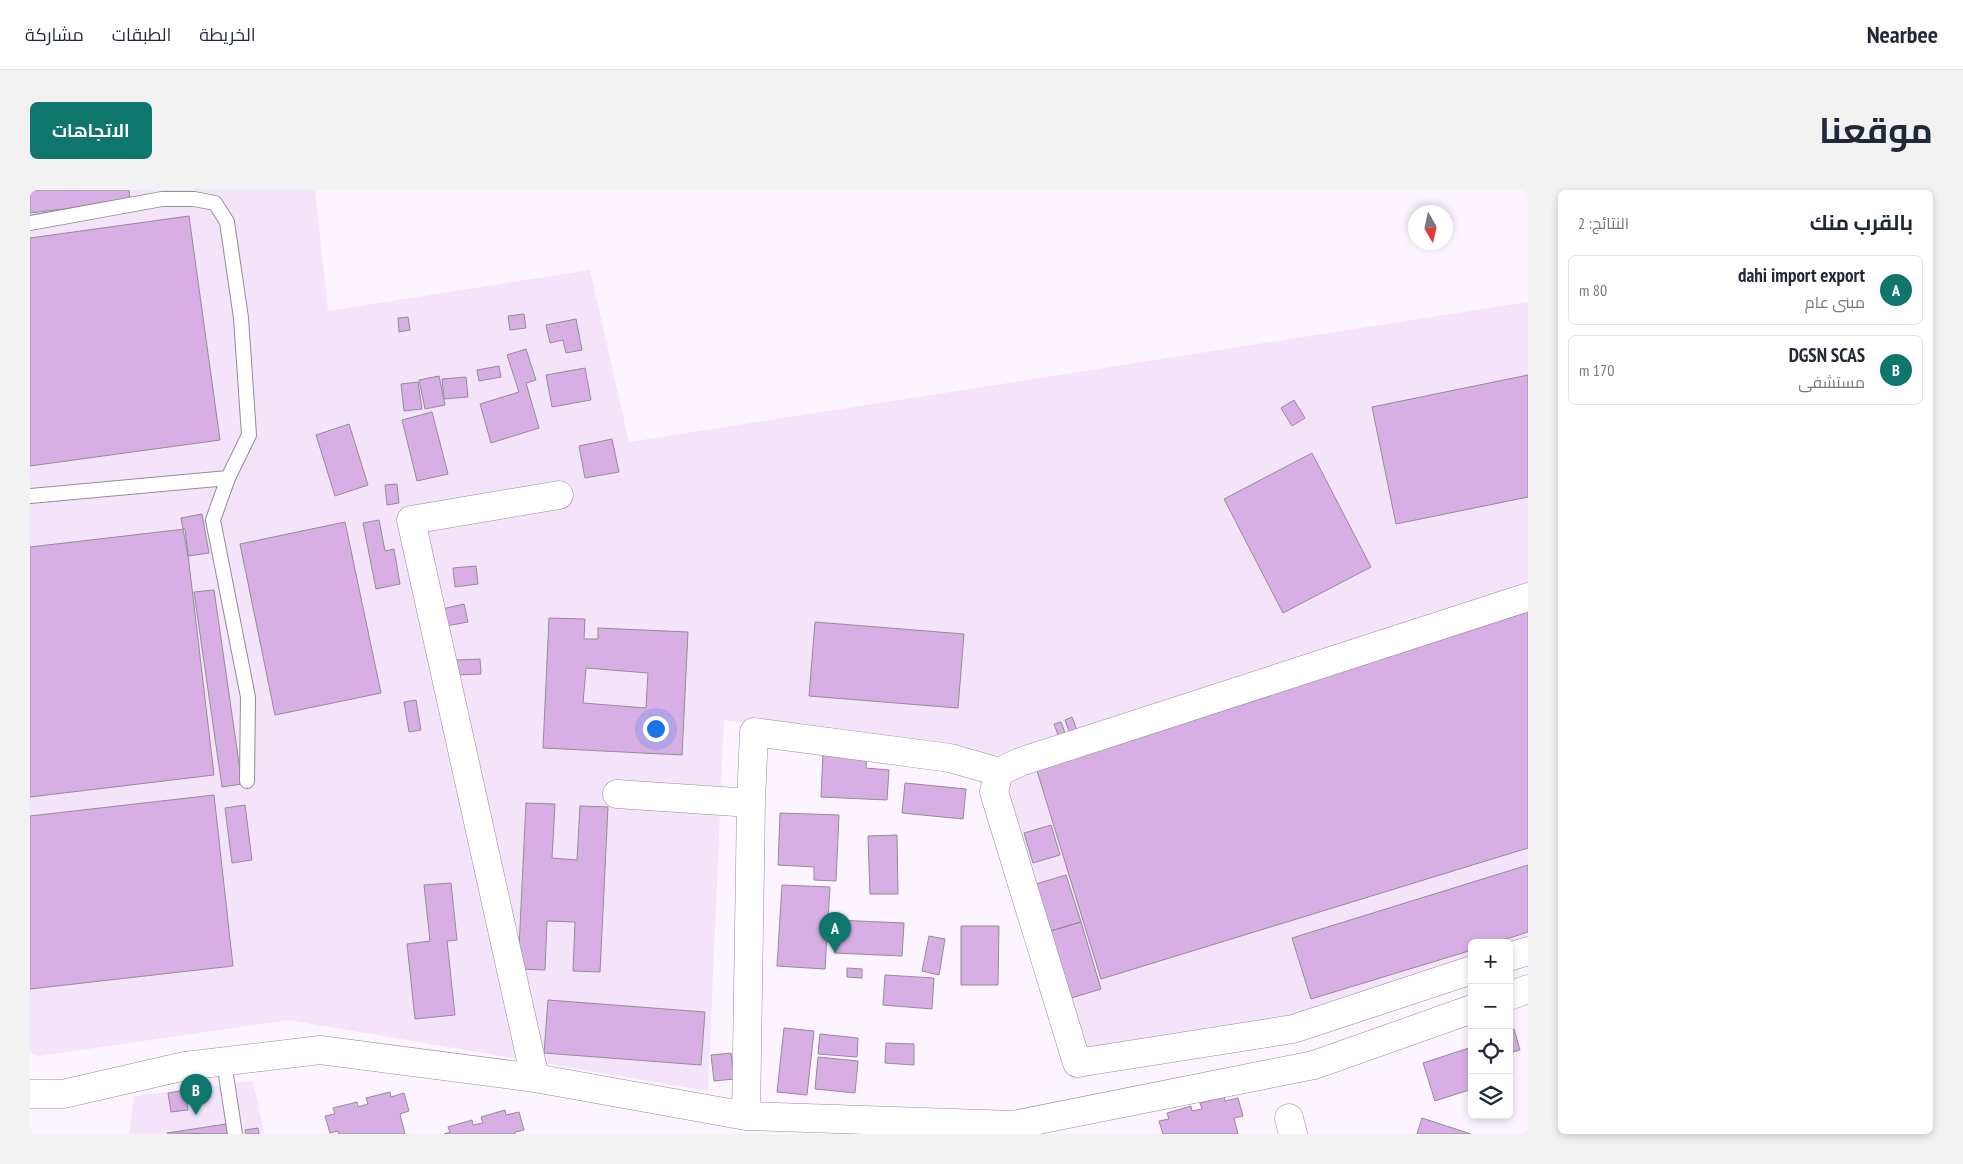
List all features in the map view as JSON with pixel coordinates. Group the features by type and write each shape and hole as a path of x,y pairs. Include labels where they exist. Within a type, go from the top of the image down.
{"street":[{"path":"535,1078 411,520 559,495"},
{"path":"746,1116 751,802 754,732 950,758 999,772 1020,762 1528,597"},
{"path":"999,772 994,792 1077,1063 1293,1029 1468,971"},
{"path":"617,794 751,802"},
{"path":"1513,956 1528,951"},
{"path":"1513,995 1528,989"},
{"path":"30,1094 63,1094 185,1066 320,1050 535,1078 746,1116 1013,1125 1314,1065 1468,1010"}],"lane":[{"path":"30,223 162,199 194,199 215,203 227,222 240,318 249,435 228,478 214,520 248,697 247,781"},
{"path":"30,496 228,478"},
{"path":"224,1062 235,1134"}],"shaded area":[{"path":"30,190 315,190 328,311 590,270 629,442 1528,302 1528,954 1513,945 1513,939 1468,939 1468,971 1072,1081 970,750 724,720 708,1091 288,1020 39,1056 30,1052"},
{"path":"253,1081 264,1134 129,1134 134,1096"}],"building":[{"path":"30,190 129,190 130,201 30,213"},
{"path":"189,216 220,440 30,466 30,238"},
{"path":"524,314 526,328 510,330 508,316"},
{"path":"408,317 410,330 399,332 398,318"},
{"path":"576,319 582,350 566,353 563,340 550,343 546,325"},
{"path":"526,349 536,380 526,383 539,428 491,443 480,404 519,392 507,355"},
{"path":"499,366 501,377 479,381 477,370"},
{"path":"585,368 591,400 552,407 546,375"},
{"path":"1528,375 1528,497 1396,524 1372,407"},
{"path":"439,376 445,405 425,409 419,380"},
{"path":"466,377 468,397 444,399 442,379"},
{"path":"418,382 422,409 404,411 401,384"},
{"path":"1294,400 1305,418 1292,426 1281,408"},
{"path":"432,412 448,474 417,481 402,420"},
{"path":"349,424 368,485 335,496 316,435"},
{"path":"612,439 619,472 585,478 579,446"},
{"path":"1312,453 1371,567 1283,613 1224,499"},
{"path":"397,484 399,503 387,505 385,485"},
{"path":"202,514 209,553 188,556 181,518"},
{"path":"379,520 385,551 394,549 400,584 376,589 363,523"},
{"path":"345,522 381,693 275,715 240,544"},
{"path":"185,529 214,775 30,797 30,547"},
{"path":"476,566 478,584 455,587 453,568"},
{"path":"214,590 242,784 222,787 194,592"},
{"path":"464,604 468,622 446,626 442,609"},
{"path":"1528,609 1528,848 1101,979 1034,761"},
{"path":"549,618 585,619 584,639 598,639 598,628 688,632 682,755 543,748","holes":["586,668 648,673 646,708 583,703"]},
{"path":"815,622 964,634 958,708 809,696"},
{"path":"480,659 481,674 456,675 456,660"},
{"path":"416,700 421,730 409,732 404,702"},
{"path":"1072,717 1080,738 1073,741 1065,720"},
{"path":"1061,722 1068,741 1061,743 1054,724"},
{"path":"823,752 867,754 866,768 889,770 887,800 821,797"},
{"path":"905,783 966,789 963,819 902,813"},
{"path":"214,795 233,966 30,989 30,816"},
{"path":"526,803 555,804 552,858 577,860 580,806 608,807 600,972 573,971 575,922 547,921 545,970 518,969"},
{"path":"245,805 252,860 232,863 225,808"},
{"path":"780,813 839,815 836,881 814,880 814,867 778,865"},
{"path":"1051,825 1060,855 1033,863 1024,833"},
{"path":"897,835 898,894 870,894 868,836"},
{"path":"1528,865 1528,932 1506,939 1468,939 1468,951 1311,999 1292,938"},
{"path":"1066,875 1081,922 1051,931 1036,884"},
{"path":"451,883 457,940 447,941 455,1015 415,1019 407,944 430,941 424,885"},
{"path":"782,885 830,887 825,969 777,966"},
{"path":"836,920 904,923 902,956 835,953"},
{"path":"1081,922 1101,989 1061,1001 1040,934"},
{"path":"961,926 999,926 998,985 961,985"},
{"path":"929,936 945,939 939,975 922,971"},
{"path":"847,968 862,969 862,978 847,977"},
{"path":"885,975 934,978 932,1009 883,1005"},
{"path":"548,1000 705,1012 701,1065 544,1053"},
{"path":"784,1028 814,1031 807,1095 777,1092"},
{"path":"1513,1029 1520,1050 1513,1052"},
{"path":"820,1034 858,1038 857,1057 818,1054"},
{"path":"886,1043 914,1044 914,1065 885,1063"},
{"path":"1468,1048 1468,1090 1435,1101 1423,1063"},
{"path":"731,1053 734,1079 714,1081 711,1055"},
{"path":"818,1057 858,1061 855,1093 815,1089"},
{"path":"185,1090 188,1110 171,1112 168,1093"},
{"path":"390,1092 391,1097 404,1093 409,1111 400,1114 405,1134 339,1134 338,1131 330,1133 325,1116 335,1114 333,1108 357,1102 358,1107 368,1104 366,1098"},
{"path":"1224,1097 1225,1101 1238,1098 1243,1116 1234,1118 1238,1134 1163,1134 1159,1121 1169,1119 1167,1113 1191,1106 1192,1111 1202,1109 1200,1103"},
{"path":"505,1110 506,1115 519,1112 524,1130 515,1132 515,1134 444,1134 450,1132 448,1127 472,1120 473,1125 483,1123 481,1117"},
{"path":"1422,1118 1471,1134 1417,1134"},
{"path":"226,1124 227,1134 167,1133"},
{"path":"258,1128 259,1134 246,1134 245,1130"}],"place":[{"name":"dahi import export","path":"835,953"},
{"name":"DGSN SCAS","path":"196,1115"}]}
